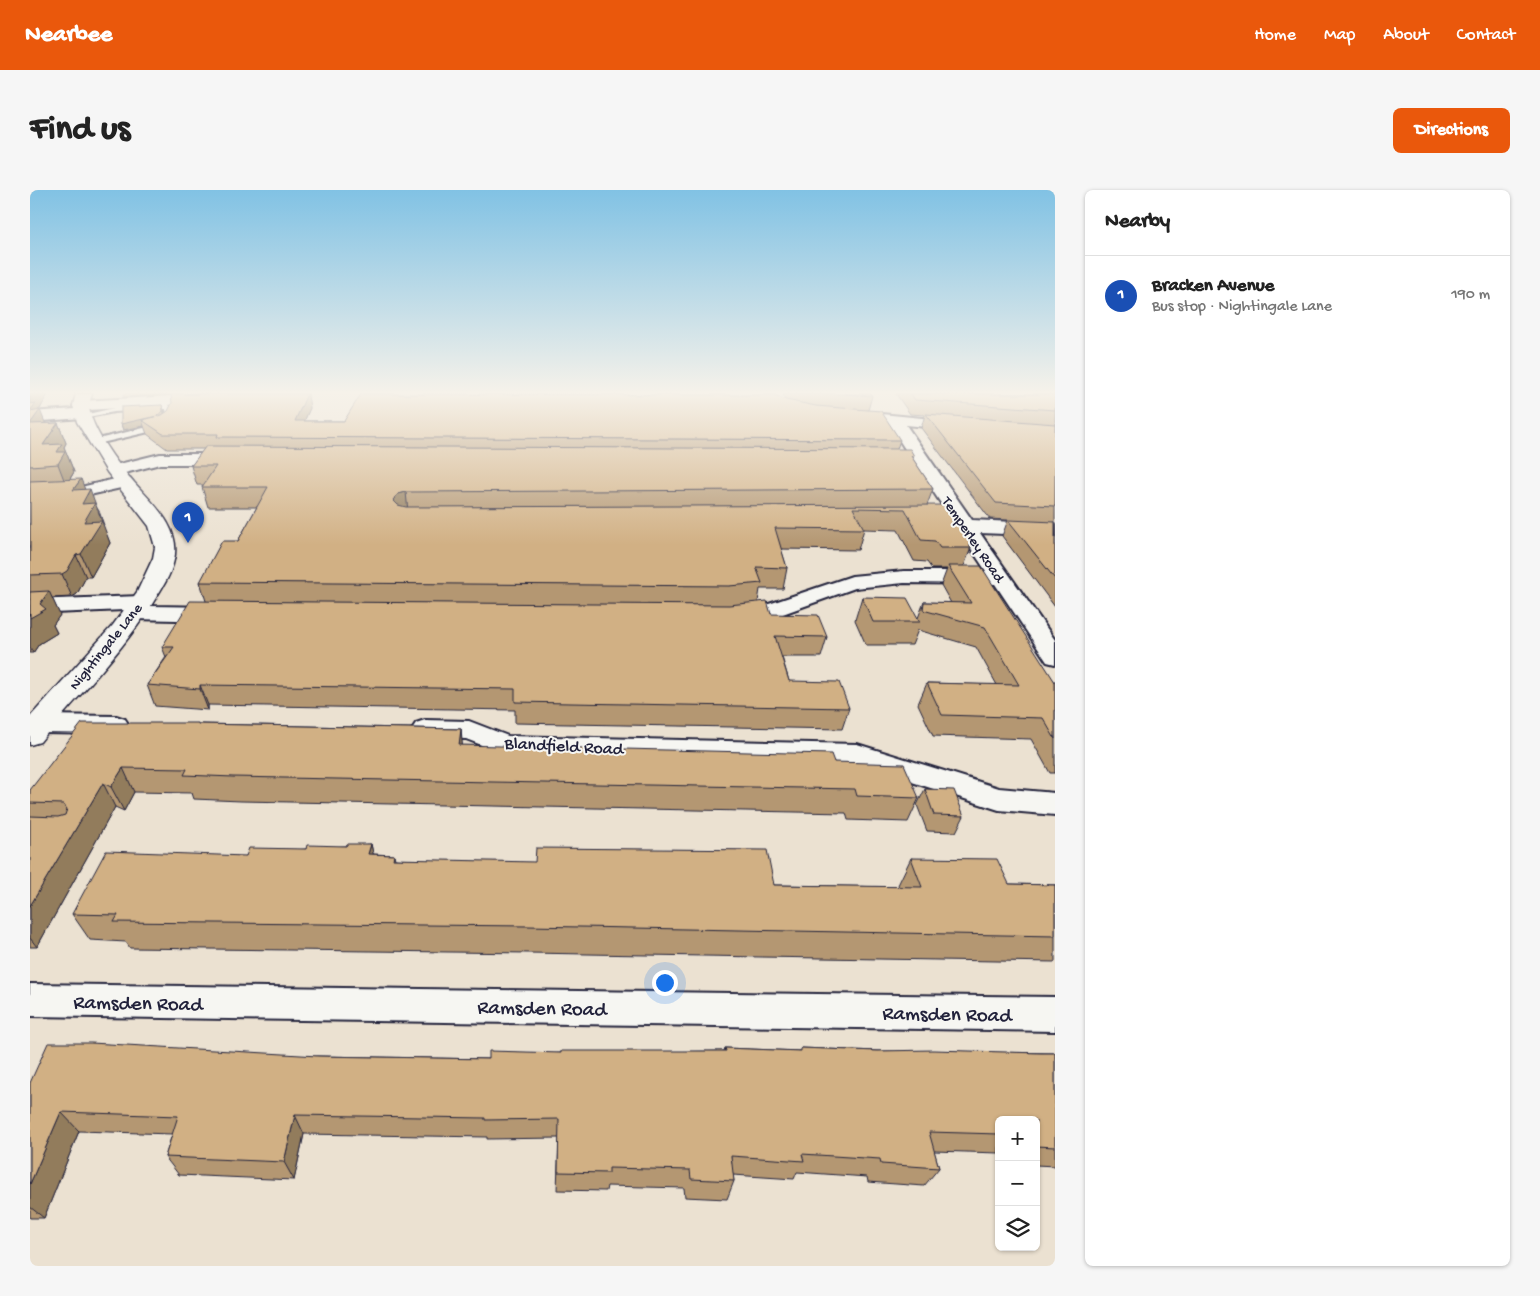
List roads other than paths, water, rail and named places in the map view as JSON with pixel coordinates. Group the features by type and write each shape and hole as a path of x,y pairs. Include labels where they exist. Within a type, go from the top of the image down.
{"main road":[{"name":"Nightingale Lane","path":"34,730 118,634 138,608 160,571 164,556 165,545 160,527 151,512 120,476 98,444"}],"street":[{"name":"Temperley Road","path":"910,444 1055,657"},
{"path":"30,495 85,491 160,460 246,459"},
{"path":"863,462 922,462"},
{"path":"896,517 1055,530"},
{"path":"715,616 766,613 852,582 904,577 1000,578"},
{"path":"30,607 138,608 238,614"},
{"path":"34,730 144,726"},
{"name":"Blandfield Road","path":"400,729 469,730 505,745 858,754 999,799 1055,804"},
{"name":"Ramsden Road","path":"30,1000 1055,1014"}],"place":[{"name":"Bracken Avenue","path":"188,543"}]}
